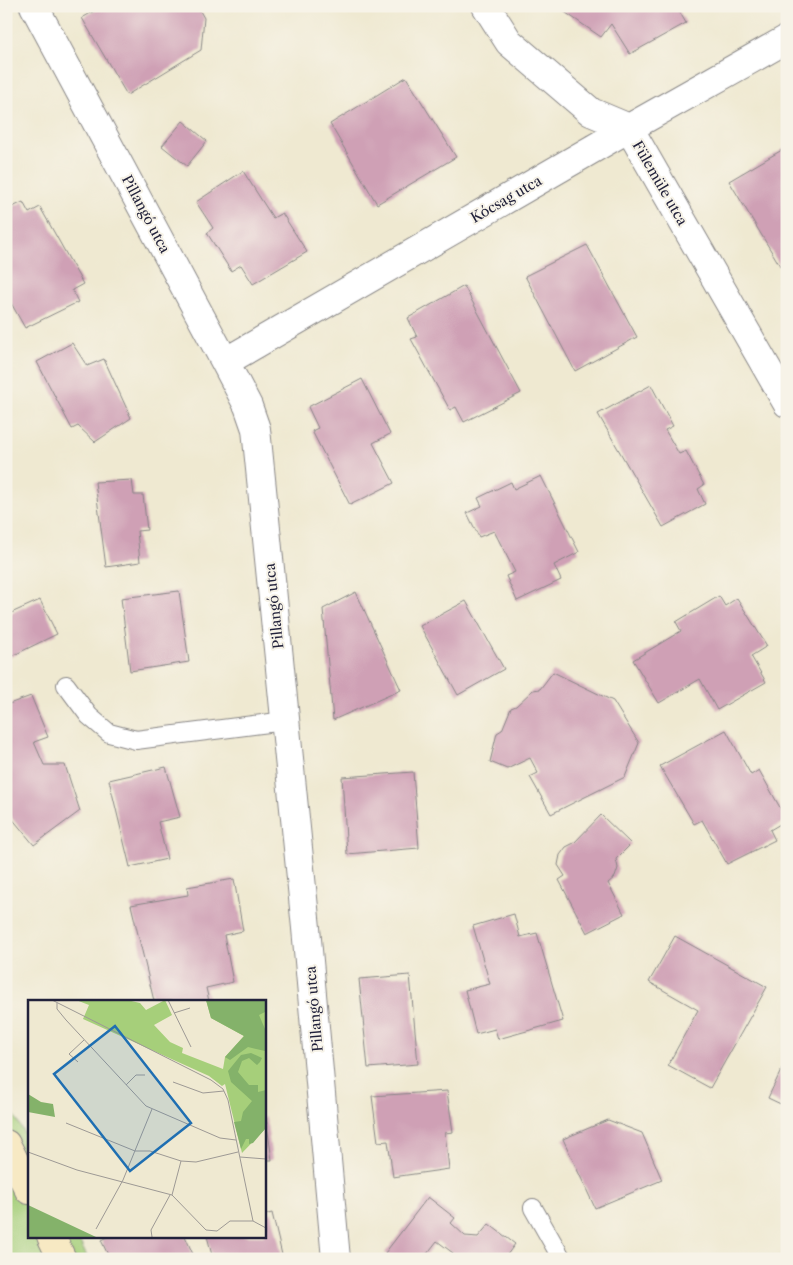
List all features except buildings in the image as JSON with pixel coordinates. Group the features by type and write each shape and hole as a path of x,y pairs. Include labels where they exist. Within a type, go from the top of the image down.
{"street":[{"name":"Pillangó utca","path":"34,6 225,362 248,406 256,429 306,928 336,1259"},
{"name":"Fülemüle utca","path":"486,6 509,42 591,112 629,128 787,403"},
{"name":"Kócsag utca","path":"225,362 629,128 787,39"},
{"path":"6,1144 28,1188"},
{"path":"52,1238 62,1259"}],"lane":[{"path":"66,684 89,716 109,734 136,740 285,720"},
{"path":"533,1208 562,1259"}],"green space":[{"path":"6,1099 28,1141 28,1238 78,1238 88,1259 6,1259"}]}
